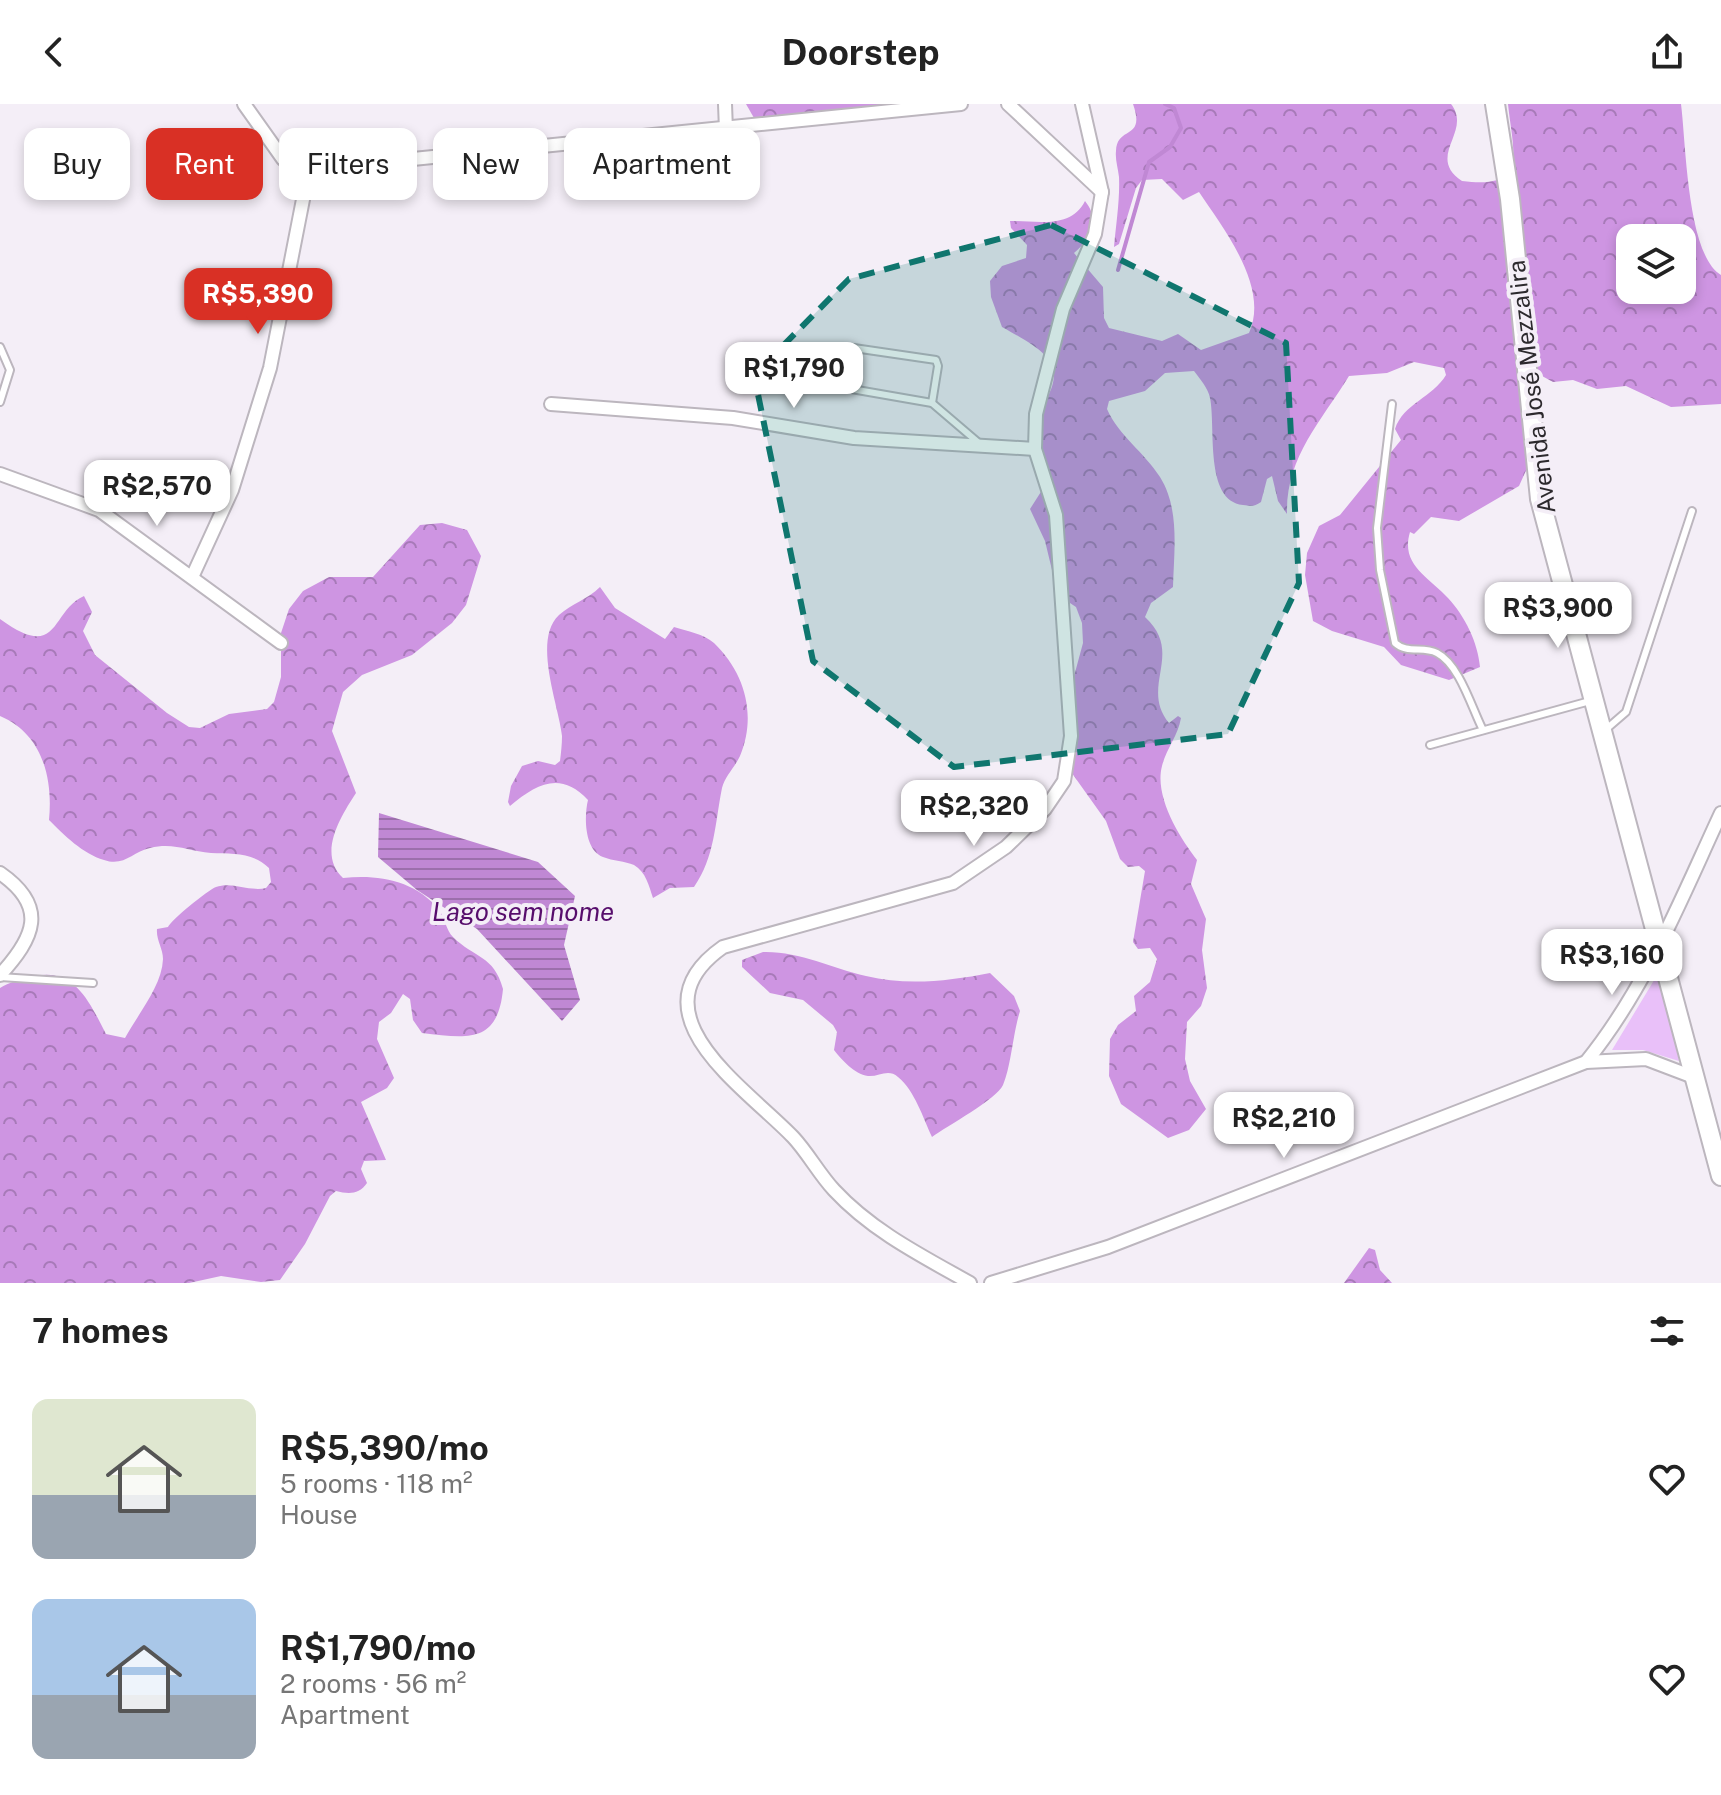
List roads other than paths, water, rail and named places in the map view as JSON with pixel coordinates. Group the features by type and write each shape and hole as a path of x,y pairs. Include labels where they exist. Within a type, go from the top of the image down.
{"main road":[{"name":"Avenida José Mezzalira","path":"1495,104 1510,199 1540,499 1721,1176"}],"street":[{"path":"244,104 279,153"},
{"path":"725,104 726,128"},
{"path":"744,128 961,104"},
{"path":"1008,104 1102,192"},
{"path":"970,1283 880,1231 834,1191 794,1138 709,1057 691,1024 688,990 702,962 723,947 953,883 1006,847 1045,809 1064,781 1071,736 1056,515 1035,449 1036,414 1063,309 1095,234 1102,192 1082,104"},
{"path":"417,159 564,145"},
{"path":"193,575 232,490 270,368 303,200"},
{"path":"551,404 733,418 854,438 1035,449"},
{"path":"0,474 99,510 193,575 281,643"},
{"path":"1586,1062 1623,1013 1660,946 1721,813"},
{"path":"0,873 25,896 32,930 25,948 0,976"},
{"path":"991,1283 1108,1247 1586,1062 1646,1059 1696,1078"}],"lane":[{"path":"0,347 10,370 0,402"},
{"path":"854,348 936,360 938,366 932,403"},
{"path":"840,387 932,403 983,446"},
{"path":"1392,404 1377,528 1380,570 1395,643 1406,650 1429,651 1446,660 1483,730"},
{"path":"1601,733 1626,712 1692,511"},
{"path":"1430,745 1593,700"},
{"path":"0,976 93,983"}],"water":[{"name":"Lago sem nome","path":"379,813 538,862 575,896 564,945 580,1000 562,1021 477,929 417,890 378,857"}],"waterway":[{"path":"1118,270 1149,162 1170,147 1181,128 1174,108 1165,104"}]}
